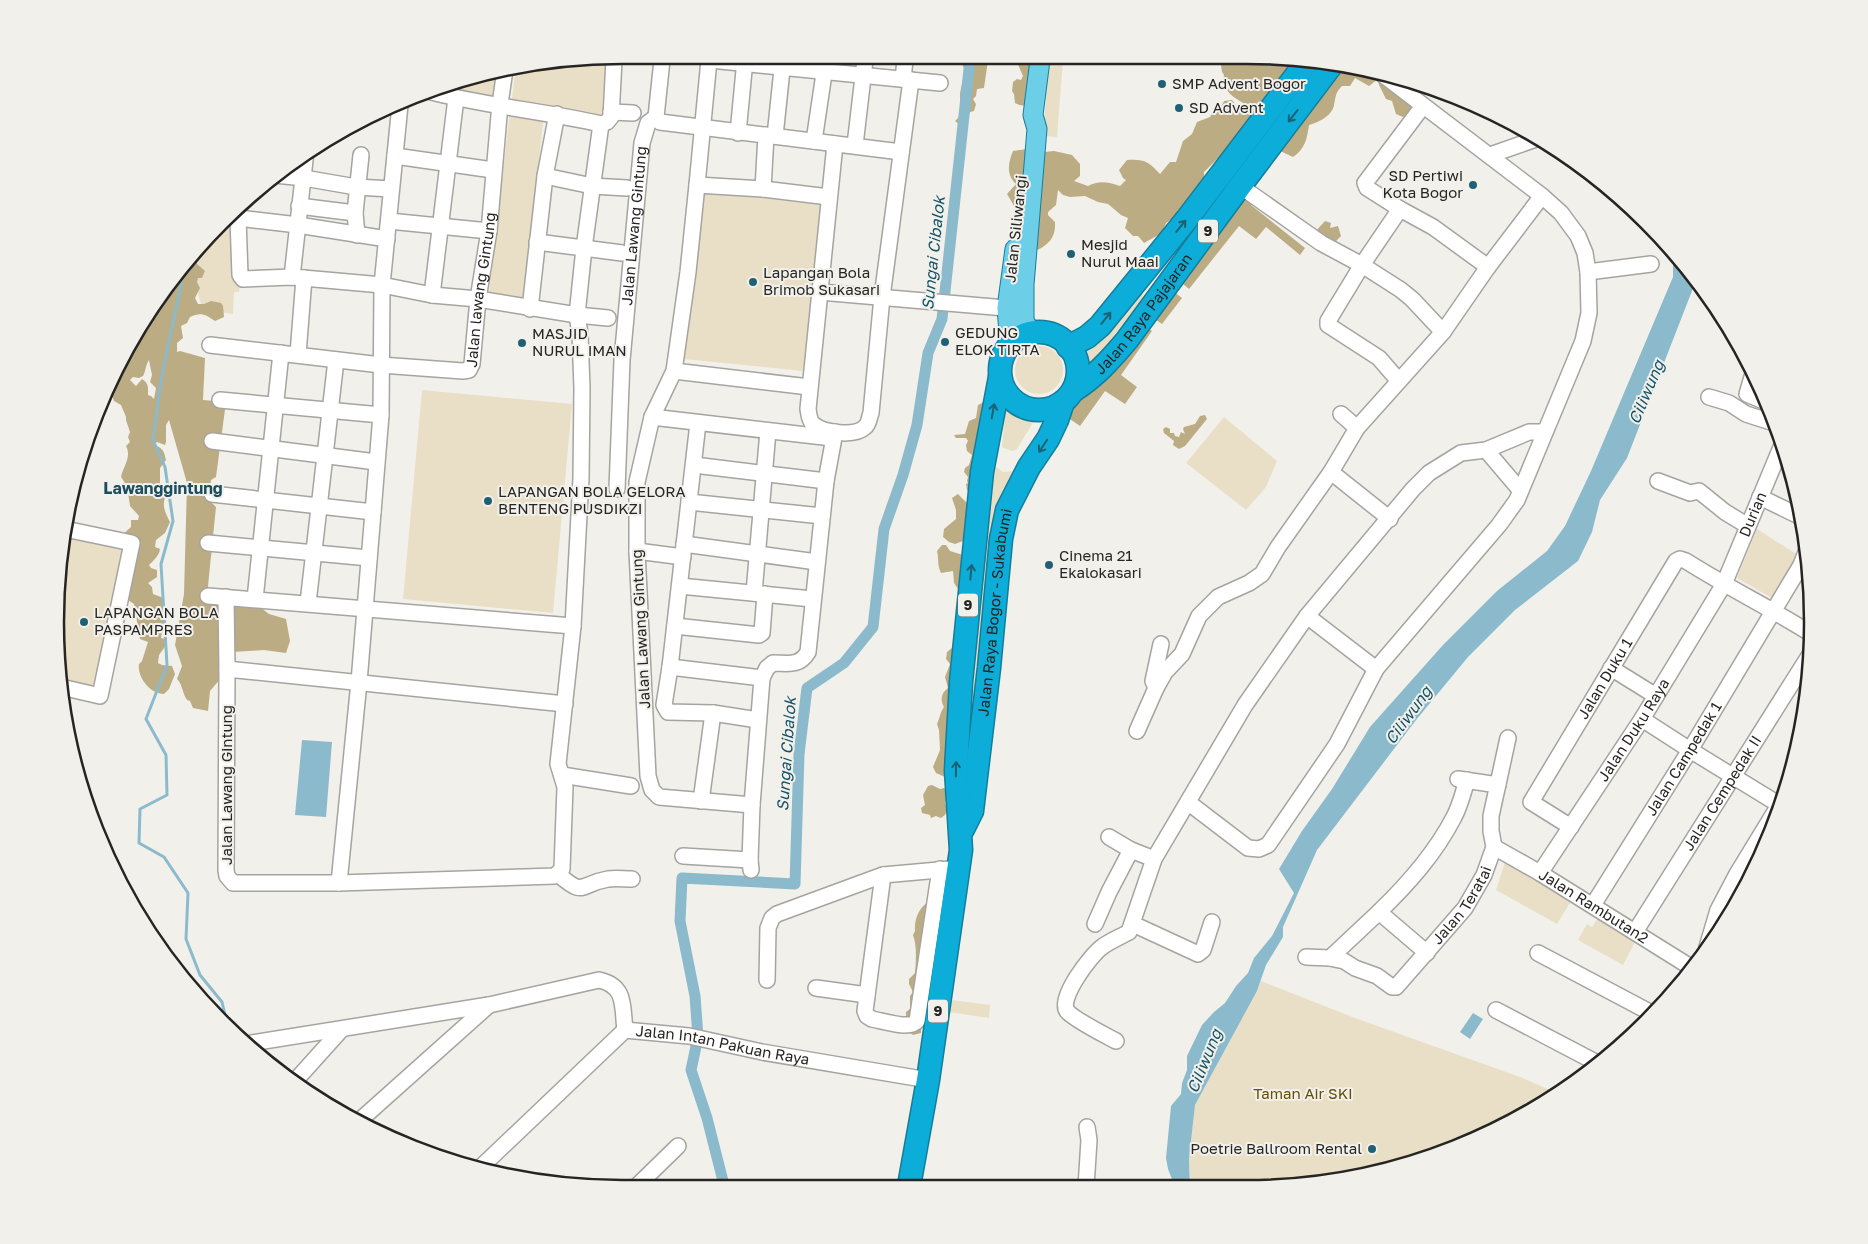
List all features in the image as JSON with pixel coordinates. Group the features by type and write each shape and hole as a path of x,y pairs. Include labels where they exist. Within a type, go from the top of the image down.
{"highway":[{"name":"Jalan Raya Pajajaran","path":"1068,347 1087,337 1100,326 1187,219 1303,67"},
{"name":"Jalan Raya Pajajaran","path":"1068,396 1088,381 1115,355 1328,70"},
{"path":"1150,264 1171,280"},
{"path":"1010,344 1019,337 1030,333 1042,332 1053,335 1063,341 1068,347"},
{"name":"9","path":"1010,344 1002,360 1000,377 1004,388 1019,405 1030,409 1042,410 1053,407 1068,396 1078,371 1076,360 1068,347"},
{"name":"Jalan Raya Bogor - Sukabumi","path":"964,809 956,770 961,682 976,515 1000,377"},
{"name":"Jalan Raya Bogor - Sukabumi","path":"910,1180 928,1080 950,869 961,850 964,809 990,668 1001,539 1007,510 1025,473 1048,439 1068,396"}],"main road":[{"name":"Jalan Siliwangi","path":"1010,344 1015,309 1024,286 1037,129 1033,115 1039,64"},
{"name":"Jalan Siliwangi","path":"1015,309 1024,320 1030,333"}],"street":[{"path":"613,64 606,118 592,186 577,315 580,334 582,388 581,478 573,626 558,764 565,783 562,869 558,874 572,887 584,888 607,879 632,879"},
{"name":"Jalan Lawang Gintung","path":"617,489 622,360 642,143 648,123 656,117 662,64"},
{"name":"Jalan Lawang Gintung","path":"710,64 688,272 674,371 652,417 637,482 637,551 648,776 652,790 659,797 752,805"},
{"path":"738,133 745,64"},
{"path":"763,189 782,64"},
{"name":"Jalan Lawang Gintung","path":"782,64 825,66 863,76 940,83"},
{"path":"855,146 864,64"},
{"path":"652,417 768,431 835,436 855,433 864,429 868,424 901,152 907,80 905,64"},
{"path":"814,141 825,66"},
{"name":"Jalan lawang Gintung","path":"210,345 380,365 469,370 472,364 478,299 489,232 493,170 504,76"},
{"path":"1189,802 1248,848 1263,848 1268,845 1337,744 1376,669 1499,525 1516,500 1584,341 1589,312 1588,272 1578,236 1561,213 1542,196 1395,84"},
{"path":"440,94 557,114 606,118 633,114"},
{"path":"432,295 456,98"},
{"path":"1422,106 1365,183 1367,188 1433,227 1488,267"},
{"path":"339,883 366,609 381,415 382,285 400,110"},
{"path":"530,309 545,176 557,114"},
{"path":"656,117 660,122 901,152"},
{"path":"1490,155 1529,141"},
{"path":"835,144 809,387 809,418 813,424 835,436"},
{"path":"357,234 355,213 356,187 361,155"},
{"path":"395,156 493,170"},
{"path":"298,354 298,225 305,163"},
{"name":"Jalan Lawang Gintung","path":"545,176 592,186 628,188"},
{"path":"285,177 356,187 391,188"},
{"path":"697,185 763,189 829,197"},
{"path":"1240,186 1321,243 1362,264 1412,299 1443,332"},
{"path":"1138,731 1156,688 1165,672 1182,654 1199,616 1218,597 1249,584 1262,574 1278,547 1331,472 1357,428 1443,332 1488,267 1542,196"},
{"path":"299,206 355,213"},
{"path":"1398,380 1379,358 1328,325 1328,321 1362,264 1400,209"},
{"name":"Jalan Lawang Gintung","path":"243,212 298,225 387,239"},
{"name":"Jalan Lawang Gintung","path":"239,216 241,278 298,277 382,285 432,295 478,299 530,309 608,318"},
{"name":"Jalan Lawang Gintung","path":"389,221 489,232"},
{"name":"Jalan Lawang Gintung","path":"537,242 622,253"},
{"path":"1588,272 1651,264"},
{"path":"820,292 1015,309"},
{"path":"255,598 281,353"},
{"path":"308,603 336,360"},
{"path":"674,371 809,387"},
{"path":"1750,382 1747,393 1757,398"},
{"path":"1709,397 1729,404 1746,414 1767,421"},
{"path":"220,400 381,415"},
{"path":"1341,414 1357,428"},
{"name":"Jalan Lawang Gintung","path":"698,423 680,586 664,705 668,712 713,713 758,720"},
{"path":"675,626 759,635 762,632 757,554 768,431"},
{"path":"1116,1041 1070,1014 1065,1007 1066,998 1079,974 1101,947 1129,932 1154,859 1245,705 1307,616 1390,519 1413,489 1431,472 1461,453 1486,450 1529,432 1545,432"},
{"path":"683,856 750,865 752,805 762,678 767,668 773,663 796,663 803,659 808,652 812,599 826,482 835,436"},
{"path":"212,441 376,462"},
{"path":"1486,450 1520,490"},
{"name":"Durian","path":"1724,584 1778,454"},
{"path":"694,465 826,482"},
{"path":"1331,472 1390,519"},
{"path":"1658,481 1690,493 1699,491 1725,512 1748,526"},
{"path":"212,494 373,512"},
{"path":"1760,497 1794,514"},
{"path":"689,502 822,516"},
{"path":"68,689 100,696 132,543 72,530"},
{"path":"208,543 369,558"},
{"path":"637,551 757,554 817,562"},
{"name":"Jalan Duku 1","path":"1571,828 1531,802 1676,561 1680,559 1686,561 1724,584"},
{"name":"Jalan Campedak 1","path":"1593,905 1690,750 1801,565"},
{"path":"1724,584 1774,611 1804,630"},
{"name":"Jalan Duku Raya","path":"1540,873 1642,719 1724,584"},
{"path":"680,586 812,599"},
{"path":"208,596 255,598 573,626"},
{"name":"Jalan Lawang Gintung","path":"226,597 227,876 233,883 339,883 555,876 558,874"},
{"path":"1307,616 1376,669"},
{"path":"1156,688 1153,681 1161,644"},
{"name":"Jalan Lawang Gintung","path":"670,667 762,678"},
{"path":"1611,668 1656,696"},
{"path":"227,669 565,704"},
{"name":"Jalan Cempedak II","path":"1635,932 1802,669"},
{"path":"701,801 713,713"},
{"path":"1642,719 1733,778 1776,798"},
{"name":"Jalan Teratai","path":"1330,958 1338,959 1377,976 1392,987 1396,987 1465,908 1484,875 1494,847 1491,816 1508,738"},
{"path":"562,775 631,786"},
{"path":"1306,957 1330,958 1406,885 1436,847 1455,816 1462,780 1498,785"},
{"path":"1109,837 1131,850 1154,859"},
{"name":"Jalan Rambutan2","path":"1494,847 1593,905 1687,965"},
{"path":"1094,924 1131,850"},
{"path":"766,980 768,928 772,918 777,914 883,875 950,869 916,1024 909,1026 869,1018 865,1011 883,875"},
{"path":"1713,927 1718,910 1739,883"},
{"path":"1379,912 1427,953"},
{"path":"1133,924 1198,954 1203,950 1212,922"},
{"path":"1538,953 1647,1011"},
{"path":"255,1043 489,1006 600,980 613,985 621,997 624,1004 624,1030"},
{"path":"816,988 867,995"},
{"path":"364,1117 489,1006"},
{"path":"1496,1010 1592,1060"},
{"path":"299,1077 341,1030"},
{"name":"Jalan Intan Pakuan Raya","path":"485,1163 624,1030 689,1036 762,1052 928,1080"},
{"path":"1086,1180 1089,1140 1087,1127"},
{"path":"642,1180 678,1146"}],"green space":[{"path":"609,64 603,115 511,106 515,74 585,65"},
{"path":"1049,64 1063,64 1057,137 1043,136"},
{"path":"505,76 502,105 435,96"},
{"path":"510,111 544,115 523,298 489,293"},
{"name":"Lapangan Bola Brimob Sukasari","path":"701,191 822,205 803,371 684,359"},
{"path":"241,214 246,231 239,292 234,292 233,314 206,310 202,307 190,268"},
{"path":"1142,292 1143,298 1084,374 1081,361 1076,354"},
{"path":"1034,346 1044,346 1053,350 1059,356 1062,361 1062,379 1053,390 1044,394 1034,394 1025,390 1019,384 1015,375 1015,365 1019,356 1025,350"},
{"name":"LAPANGAN BOLA GELORA BENTENG PUSDIKZI","path":"422,390 572,404 553,613 403,599"},
{"path":"1006,407 1020,416 1035,419 1017,449 1013,451 1003,448 1002,445"},
{"path":"1224,417 1277,461 1266,487 1246,510 1186,463"},
{"path":"995,466 1003,472 1013,471 994,507 969,754 963,753"},
{"path":"1757,529 1800,556 1777,601 1737,578"},
{"name":"LAPANGAN BOLA PASPAMPRES","path":"71,531 127,544 96,693 68,687 64,622 65,585"},
{"path":"1505,862 1573,898 1557,924 1496,890"},
{"path":"1598,918 1636,940 1623,965 1578,940 1587,924 1592,927"},
{"name":"Taman Air SKI","path":"1261,981 1355,1018 1520,1077 1550,1090 1493,1123 1460,1138 1425,1151 1355,1170 1283,1179 1190,1180 1189,1159 1195,1105"},
{"path":"951,1000 990,1005 989,1018 949,1012"}],"shaded area":[{"path":"962,64 987,64 984,88 977,89 976,96 973,99 976,104 974,111 970,112 967,121 960,125 955,121 960,116 960,93 965,70"},
{"path":"1018,64 1031,64 1027,105 1015,103 1012,91 1013,82 1017,79 1021,80 1023,76"},
{"path":"1221,65 1283,65 1355,74 1377,80 1369,86 1355,78 1350,86 1342,86 1336,95 1331,112 1321,120 1309,125 1305,143 1293,157 1278,150 1218,161 1217,159 1204,172 1204,181 1179,214 1166,223 1162,233 1144,243 1138,236 1133,236 1125,228 1128,218 1121,215 1108,204 1085,196 1070,197 1063,195 1058,190 1056,205 1048,212 1048,215 1055,222 1054,233 1050,241 1033,252 1025,231 1015,216 1019,210 1016,209 1007,194 1016,184 1009,173 1013,151 1035,148 1044,152 1054,151 1072,155 1080,164 1080,176 1074,181 1088,186 1104,182 1120,186 1126,180 1119,170 1127,160 1145,162 1160,174 1170,162 1176,162 1183,141 1192,134 1197,122 1210,117 1214,109 1222,105 1224,101 1232,100 1242,112 1246,109 1245,104 1226,89"},
{"path":"1378,80 1394,84 1416,107 1412,113 1403,117 1396,114 1392,101 1386,99"},
{"path":"1239,189 1254,201 1251,205 1305,248 1300,255 1266,227 1256,239 1239,226 1189,289 1172,275"},
{"path":"1325,221 1331,223 1330,228 1338,226 1341,236 1336,243 1315,232"},
{"path":"196,261 205,271 202,278 198,278 197,282 200,288 195,298 198,304 211,301 221,303 224,317 215,321 203,314 190,317 187,323 181,326 183,338 177,343 177,352 180,351 205,358 203,400 226,402 216,477 211,480 209,493 210,501 216,507 208,586 225,612 237,604 256,604 269,614 286,619 290,641 286,653 264,650 232,652 221,678 210,691 208,711 193,708 190,701 185,697 177,679 182,666 175,645 184,594 187,483 169,420 166,425 165,445 157,442 154,445 163,450 165,454 166,460 160,468 160,483 166,486 164,507 170,522 165,533 156,540 155,547 160,549 156,558 149,565 157,570 157,577 148,583 152,587 153,594 161,597 165,603 162,610 153,613 154,616 162,617 164,620 161,638 165,639 166,645 159,655 158,663 172,666 175,674 169,689 164,694 149,688 142,679 139,664 142,661 148,642 140,639 134,604 116,592 116,577 131,555 121,536 131,527 131,520 138,520 139,516 130,506 127,486 121,477 128,458 126,446 130,442 128,437 130,432 121,405 114,401 112,395 139,343 179,282","holes":["149,360 152,375 150,382 156,388 154,399 148,395 146,382 142,379 136,386 130,380 133,377 139,378 143,376"]},
{"path":"1169,288 1182,298 1162,324 1149,315"},
{"path":"1135,319 1152,331 1121,375 1137,387 1125,404 1105,391 1080,426 1067,417"},
{"path":"984,402 991,403 973,494 967,490 968,477 964,472 965,468 969,465 972,455 967,451 966,445 968,441 966,438 956,438 954,435 965,434 969,421 976,418 978,405"},
{"path":"1205,415 1207,419 1185,446 1179,449 1173,445 1174,441 1164,433 1163,429 1166,427 1170,429 1170,433 1174,433 1175,436 1179,437 1181,432 1185,434 1184,427 1195,424 1200,416"},
{"path":"958,494 969,507 963,541 955,544 943,537 944,529 956,519 956,510 952,498"},
{"path":"942,545 946,545 950,551 963,555 960,592 954,583 953,571 941,573 937,551"},
{"path":"953,647 959,647 953,773 945,777 936,773 933,767 940,750 937,724 944,707 942,697 948,688 945,677 950,664 946,659 947,652"},
{"path":"932,785 940,789 944,788 949,792 949,798 945,802 946,813 941,818 936,816 931,818 930,815 922,813 921,808 925,805 923,795 928,786"},
{"path":"932,900 942,948 926,1018 921,1019 921,1033 913,1035 889,1017 906,1016 906,1012 910,1009 910,996 913,992 909,979 915,973 916,959 913,935 919,912 924,905"}],"water":[{"name":"Ciliwung","path":"1673,263 1693,288 1627,458 1600,500 1592,532 1578,561 1515,610 1468,657 1416,720 1317,850 1283,927 1283,937 1266,965 1257,991 1195,1105 1189,1159 1190,1180 1172,1180 1166,1158 1171,1106 1181,1094 1182,1083 1187,1070 1187,1056 1202,1025 1225,1003 1236,986 1248,973 1254,958 1272,936 1294,893 1279,869 1370,727 1443,645 1497,591 1547,551 1565,526 1591,471 1673,277"},
{"path":"302,740 332,742 326,817 295,815"},
{"path":"1473,1013 1483,1019 1470,1039 1460,1032"}],"waterway":[{"name":"Sungai Cibalok","path":"723,1180 707,1118 691,1070 698,1037 695,996 680,921 682,878 795,884 799,754 807,688 844,663 873,627 884,529 903,475 917,425 928,353 942,319 970,64"},
{"path":"180,281 181,284 161,380 153,440 165,467 173,521 161,564 167,665 146,719 166,755 167,795 140,809 139,843 164,857 188,893 186,939 200,975 222,1002 225,1015"}],"place":[{"name":"SMP Advent Bogor","path":"1162,84"},
{"name":"SD Advent","path":"1179,108"},
{"name":"SD Pertiwi Kota Bogor","path":"1473,185"},
{"name":"Mesjid Nurul Maai","path":"1071,254"},
{"name":"Lapangan Bola Brimob Sukasari","path":"753,282"},
{"name":"GEDUNG ELOK TIRTA","path":"945,342"},
{"name":"MASJID NURUL IMAN","path":"522,343"},
{"name":"LAPANGAN BOLA GELORA BENTENG PUSDIKZI","path":"488,501"},
{"name":"Cinema 21 Ekalokasari","path":"1049,565"},
{"name":"LAPANGAN BOLA PASPAMPRES","path":"84,622"},
{"name":"Poetrie Ballroom Rental","path":"1372,1149"}],"district":[{"name":"Lawanggintung","path":"163,488"}]}
